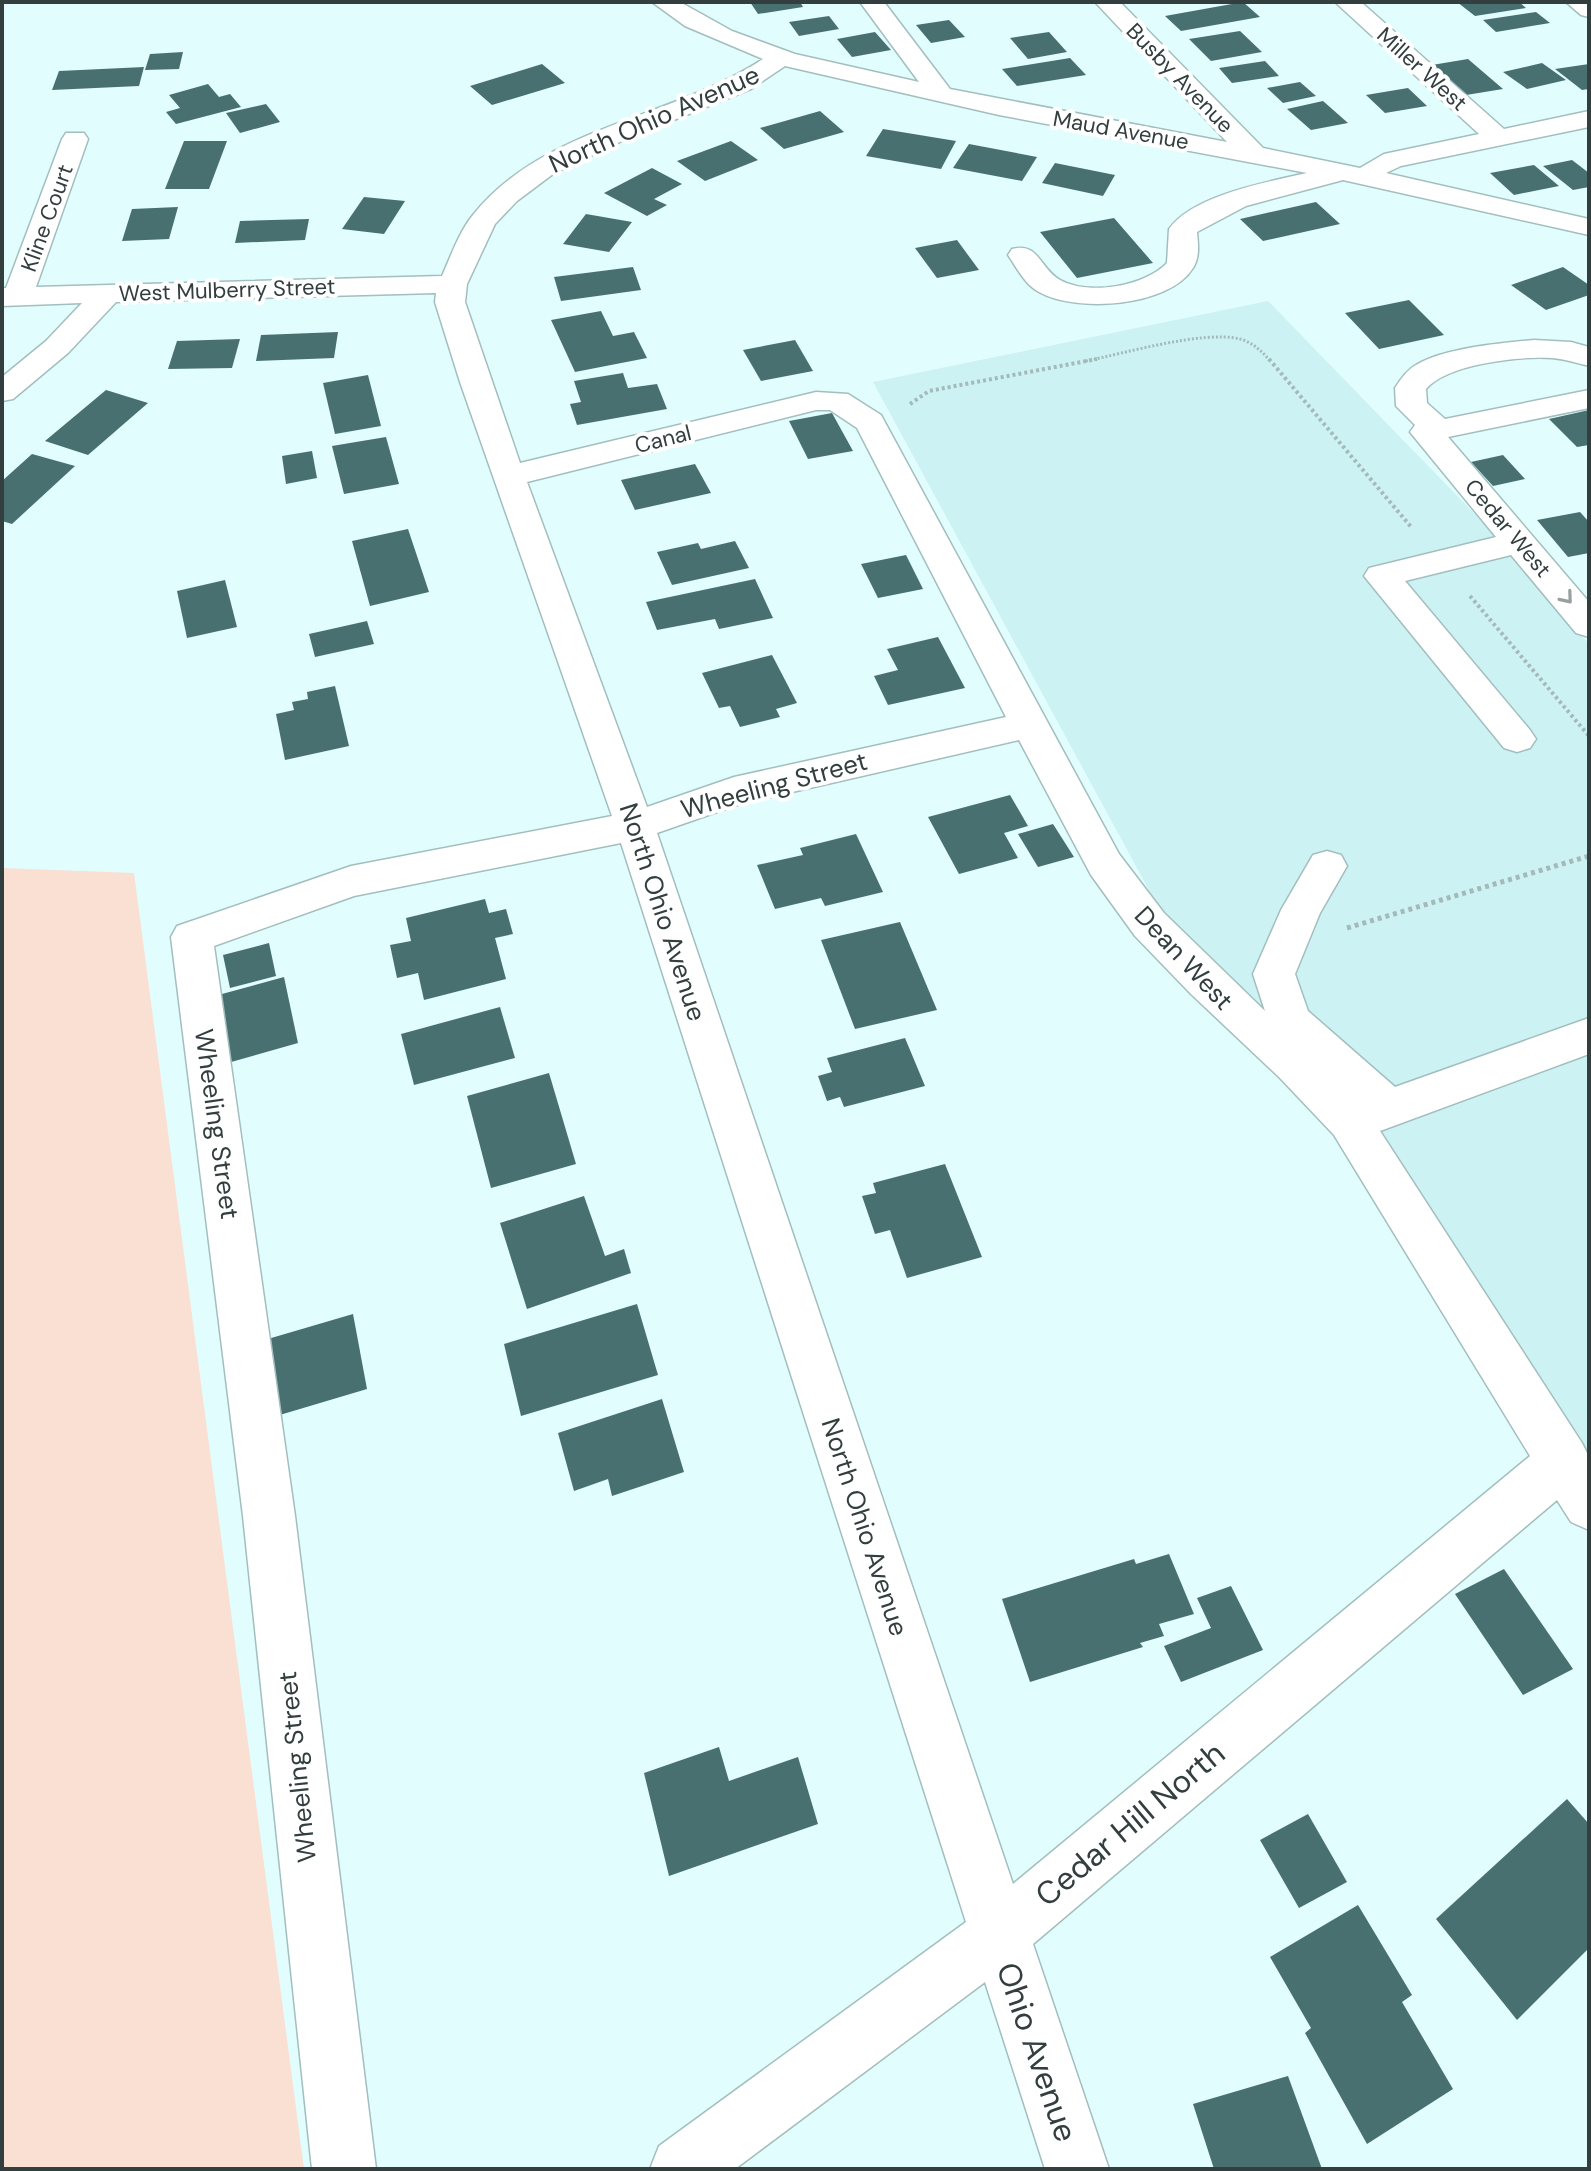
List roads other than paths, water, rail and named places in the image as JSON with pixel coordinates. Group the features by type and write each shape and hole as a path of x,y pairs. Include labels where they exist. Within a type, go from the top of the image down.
{"street":[{"name":"Maud Avenue","path":"664,2 703,26 780,59 941,95 1254,154 1589,227"},
{"path":"872,2 941,95"},
{"name":"Busby Avenue","path":"1107,2 1254,154"},
{"name":"Miller West","path":"1347,2 1498,137"},
{"path":"1578,2 1589,10"},
{"name":"North Ohio Avenue","path":"780,59 742,84 615,134 543,168 507,195 483,221 452,284 450,302 635,826 998,1935"},
{"path":"1022,255 1048,286 1071,296 1097,296 1156,284 1173,275 1181,264 1183,229 1199,216 1221,206 1353,175 1393,160 1589,119"},
{"name":"Kline Court","path":"10,296 75,139"},
{"name":"West Mulberry Street","path":"10,296 452,284"},
{"path":"2,392 57,347 108,294"},
{"name":"Cedar West","path":"1589,357 1571,350 1547,347 1439,365 1423,373 1410,388 1412,406 1589,625"},
{"path":"1432,430 1589,399"},
{"name":"Canal","path":"510,476 816,401"},
{"name":"Dean West","path":"816,401 837,401 870,422 1028,725 1122,891 1145,920 1229,1007 1325,1092 1369,1116 1576,1482"},
{"path":"1517,739 1381,576 1520,542"},
{"name":"Wheeling Street","path":"344,2169 269,1516 192,937 351,881 635,826 734,791 1028,725"},
{"path":"1327,866 1301,910 1274,974 1290,1021 1369,1116 1589,1036"},
{"name":"Cedar Hill North","path":"682,2169 998,1935 1576,1482"},
{"name":"Ohio Avenue","path":"998,1935 1077,2169"}]}
